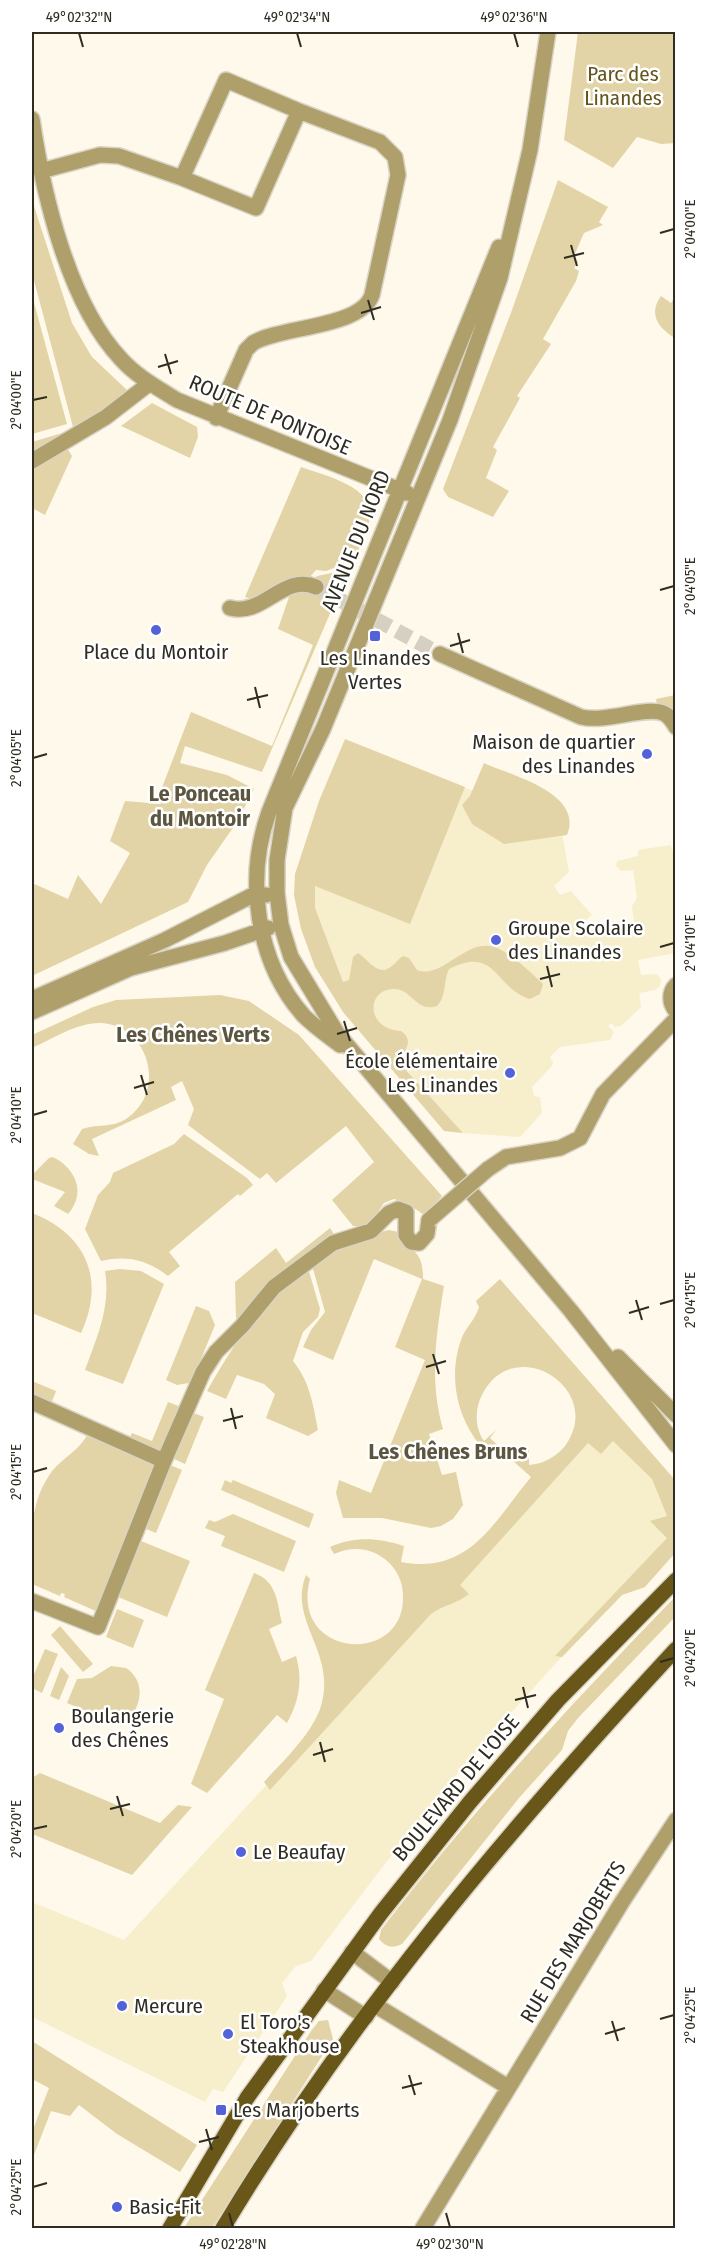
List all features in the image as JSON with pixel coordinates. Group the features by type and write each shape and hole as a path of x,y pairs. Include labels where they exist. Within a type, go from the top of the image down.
{"main road":[{"name":"BOULEVARD DE L'OISE","path":"170,2229 247,2098 352,1952 470,1802 558,1700 675,1580"},
{"path":"223,2229 267,2157 423,1939 500,1846 675,1649"}],"street":[{"name":"AVENUE DU NORD","path":"355,1057 299,973 291,957 280,920 277,897 277,860 285,808 323,729 453,410 488,315 500,278 530,150 548,32"},
{"path":"182,178 226,80 380,142 395,157 398,175 370,302 354,313 252,343 246,350 216,418"},
{"path":"41,171 100,155 120,156 256,208 299,111"},
{"name":"ROUTE DE PONTOISE","path":"32,119 41,171 65,256 86,308 121,359 150,383 177,400 216,418 418,497"},
{"name":"AVENUE DU NORD","path":"355,1057 302,1013 270,959 261,932 257,894 260,847 269,812 515,208"},
{"path":"32,461 106,417 150,383"},
{"path":"230,608 249,609 293,584 303,583 316,587"},
{"path":"440,654 581,717 602,720 660,712 669,717 675,727"},
{"path":"32,999 165,940 257,894 277,897"},
{"path":"32,1012 125,970 261,932 280,920"},
{"path":"675,985 670,995 670,1002 675,1011"},
{"path":"32,1600 98,1627 164,1461 203,1372 216,1352 242,1326 274,1287 333,1243 371,1231 394,1210 406,1212 406,1235 411,1242 423,1241 429,1220 488,1169 506,1157 560,1148 580,1138 603,1094 675,1019"},
{"path":"355,1057 571,1311 675,1444"},
{"path":"571,1311 675,1415"},
{"path":"32,1402 164,1461"},
{"name":"RUE DES MARJOBERTS","path":"423,2229 633,1883 675,1820"},
{"path":"352,1952 392,1982"},
{"path":"324,1990 370,2011 508,2087"}],"shaded area":[{"name":"Groupe Scolaire des Linandes","path":"369,749 555,824 562,833 569,872 554,886 560,895 571,891 592,915 583,922 587,926 627,920 627,924 634,923 632,906 637,898 633,870 621,871 616,866 617,861 638,856 638,850 671,845 672,851 676,850 675,953 638,960 641,975 657,974 661,980 660,986 655,990 639,993 641,1007 621,1026 615,1027 611,1023 608,1026 614,1032 610,1040 560,1047 550,1057 553,1062 552,1066 532,1087 534,1096 540,1097 542,1113 520,1137 463,1133 339,996 308,894"},
{"path":"611,1410 662,1468 675,1541 555,1664 467,1762 311,1961 296,1966 282,1983 287,1996 223,2092 213,2089 205,2102 32,2017 32,1902 124,1940"}],"green space":[{"name":"Parc des Linandes","path":"578,32 675,32 675,143 661,144 637,137 613,168 564,140"},
{"path":"558,180 608,207 599,222 603,225 584,233 574,256 578,262 574,268 579,271 576,281 543,339 551,344 517,396 520,398 493,447 497,450 486,478 509,491 493,517 448,497 443,489 512,310"},
{"path":"32,200 72,323 92,357 127,390 111,405 32,457 32,442 69,431 73,427 32,273"},
{"path":"32,295 67,424 32,434"},
{"path":"661,296 671,303 675,297 675,338 664,330 655,315 655,309"},
{"path":"152,403 197,427 198,437 190,458 121,426"},
{"path":"67,448 72,456 45,515 32,508 32,466"},
{"path":"301,467 344,483 363,496 370,514 362,543 349,571 339,566 326,571 316,570 308,579 295,577 251,599 245,597"},
{"path":"337,572 348,576 339,596 311,582 317,576"},
{"path":"302,588 335,602 262,772 185,746 180,763 227,775 254,789 237,822 207,865 188,902 32,976 32,883 68,899 78,875 101,904 130,853 110,841 125,801 161,804 158,798 191,712 272,746 313,645 278,629 290,594"},
{"path":"675,695 675,714 657,704 656,699"},
{"path":"345,739 465,787 410,924 315,886 315,908 343,982 349,980 353,957 358,953 378,969 387,969 403,956 409,958 417,970 427,971 437,969 468,951 491,946 503,951 524,966 543,984 540,994 530,999 518,994 486,965 477,962 465,963 449,969 442,998 437,1006 424,1006 399,989 383,991 374,1003 376,1017 381,1024 389,1029 401,1031 407,1038 407,1046 401,1061 404,1068 463,1133 444,1131 343,1012 315,967 301,929 294,895 295,874 319,801"},
{"path":"484,763 527,780 556,797 565,808 569,820 567,835 504,844 472,824 462,805 470,796"},
{"path":"220,995 249,1001 299,1035 442,1196 424,1215 407,1203 394,1199 384,1203 368,1226 353,1226 332,1200 374,1162 346,1126 276,1183 267,1173 260,1179 188,1125 194,1109 182,1081 171,1087 176,1100 92,1139 99,1156 89,1154 73,1144 82,1129 121,1122 139,1107 146,1093 149,1078 147,1062 141,1048 131,1035 118,1027 101,1023 83,1025 32,1048 32,1035 93,1007 116,1000"},
{"path":"184,1134 247,1178 253,1185 240,1196 238,1194 169,1252 180,1266 168,1276 136,1260 101,1261 85,1229 98,1195 110,1182 113,1173 174,1144"},
{"path":"53,1157 67,1167 76,1181 77,1197 68,1214 54,1206 65,1192 32,1179 32,1175 49,1158"},
{"path":"32,1213 51,1222 66,1233 78,1246 86,1261 91,1277 91,1294 88,1313 81,1333 32,1313"},
{"path":"330,1228 334,1234 260,1293 240,1320 236,1318 235,1282 276,1248 286,1263"},
{"path":"388,1230 399,1232 403,1240 419,1256 423,1279 444,1286 435,1358 436,1393 443,1429 429,1434 442,1475 456,1472 463,1505 453,1519 441,1526 431,1528 382,1518 343,1518 336,1493 339,1480 371,1493 425,1360 395,1347 422,1279 374,1259 333,1360 303,1347 311,1330 325,1312 312,1265 334,1248"},
{"path":"308,1268 320,1309 318,1317 303,1332 293,1361 307,1385 318,1430 308,1436 266,1418 275,1394 264,1384 237,1375 226,1399 207,1391 250,1324 276,1295"},
{"path":"120,1269 141,1271 164,1284 123,1384 85,1370 104,1309 105,1271"},
{"path":"500,1279 675,1480 675,1553 645,1587 622,1595 562,1657 555,1656 667,1538 650,1521 667,1516 652,1479 613,1441 601,1454 588,1443 460,1585 469,1594 431,1614 270,1790 264,1782 310,1729 320,1709 324,1689 319,1654 303,1608 302,1592 306,1575 310,1579 308,1605 316,1625 331,1638 349,1644 369,1643 386,1634 399,1619 403,1596 399,1576 386,1560 374,1552 354,1549 334,1554 330,1547 349,1541 367,1539 385,1541 404,1546 401,1562 425,1564 445,1561 462,1553 491,1528 531,1477 512,1460 526,1449 529,1450 529,1465 549,1459 565,1446 575,1425 574,1406 566,1389 552,1376 534,1368 516,1368 498,1375 483,1393 478,1404 478,1430 484,1441 496,1430 490,1438 502,1449 500,1452 495,1453 484,1449 467,1426 458,1401 456,1361 463,1335 478,1311 476,1301"},
{"path":"196,1306 209,1311 215,1325 194,1376 189,1383 177,1385 166,1380"},
{"path":"32,1381 56,1391 51,1404 32,1396"},
{"path":"168,1402 181,1407 163,1453 129,1439 132,1433 152,1441"},
{"path":"191,1412 204,1417 185,1464 172,1458"},
{"path":"88,1433 150,1460 155,1466 131,1529 125,1536 125,1543 117,1556 98,1612 64,1597 65,1594 61,1593 60,1596 32,1584 32,1527 37,1500 50,1474 80,1445"},
{"path":"170,1465 182,1470 156,1533 144,1528"},
{"path":"225,1480 231,1483 233,1480 314,1514 309,1528 221,1490"},
{"path":"233,1514 296,1541 284,1572 221,1546 225,1536 205,1528 209,1520 215,1522"},
{"path":"141,1541 190,1561 167,1617 118,1597"},
{"path":"254,1573 267,1581 275,1593 282,1623 269,1629 282,1662 296,1656 299,1691 287,1723 277,1715 207,1793 191,1784 224,1699 205,1690"},
{"path":"675,1597 675,1617 578,1718 568,1731 562,1750 519,1798 402,1944 392,1947 382,1942 379,1939 381,1930 450,1843 560,1718"},
{"path":"117,1609 144,1620 133,1648 106,1637"},
{"path":"60,1626 93,1664 83,1672 51,1635"},
{"path":"45,1649 58,1654 42,1693 32,1688 32,1679"},
{"path":"111,1666 126,1668 132,1673 139,1686 139,1701 127,1720 110,1721 67,1703 77,1679 92,1678"},
{"path":"61,1667 69,1676 59,1700 50,1696"},
{"path":"40,1773 160,1823 178,1805 192,1807 132,1875 32,1834 32,1778"},
{"path":"328,2020 333,2039 212,2228 184,2228 311,2031 319,2021"},
{"path":"32,2041 197,2145 180,2172 117,2134 79,2105 70,2116 51,2111 32,2160 32,2132 49,2088 32,2079"}],"tunnel":[{"path":"316,587 440,654"}],"place":[{"name":"Place du Montoir","path":"156,630"},
{"name":"Les Linandes Vertes","path":"375,636"},
{"name":"Maison de quartier des Linandes","path":"647,754"},
{"name":"Groupe Scolaire des Linandes","path":"496,940"},
{"name":"École élémentaire Les Linandes","path":"510,1073"},
{"name":"Boulangerie des Chênes","path":"59,1728"},
{"name":"Le Beaufay","path":"241,1852"},
{"name":"Mercure","path":"122,2006"},
{"name":"El Toro's Steakhouse","path":"228,2034"},
{"name":"Les Marjoberts","path":"221,2110"},
{"name":"Basic-Fit","path":"117,2207"}],"district":[{"name":"Le Ponceau du Montoir","path":"200,806"},
{"name":"Les Chênes Verts","path":"193,1034"},
{"name":"Les Chênes Bruns","path":"448,1451"}]}
